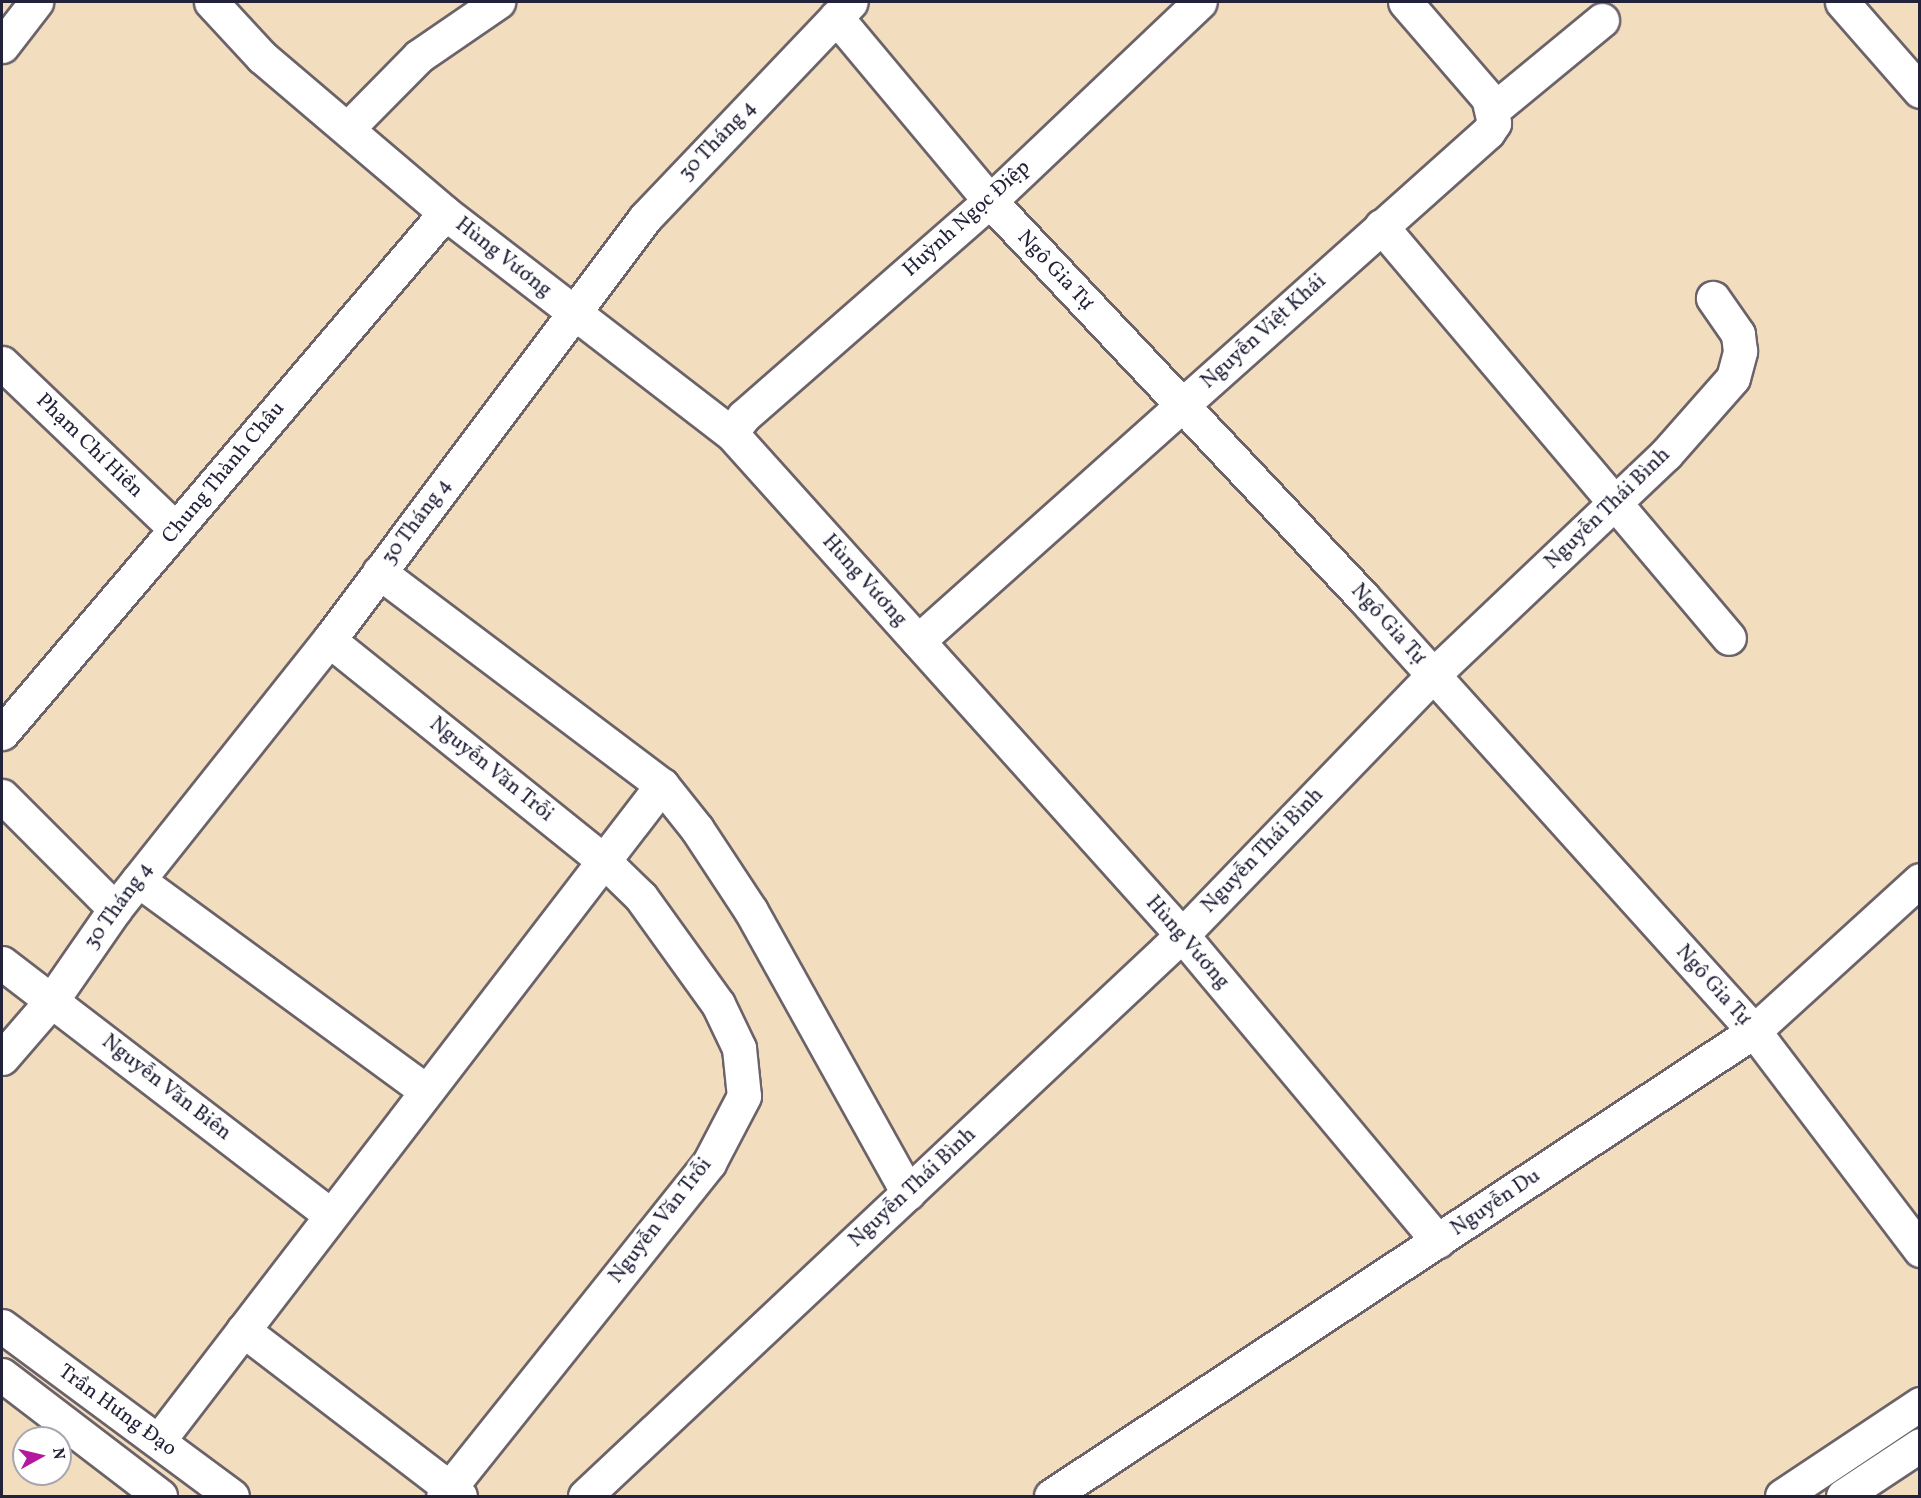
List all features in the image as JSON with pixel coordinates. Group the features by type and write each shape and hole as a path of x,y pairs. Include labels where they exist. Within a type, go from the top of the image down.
{"street":[{"path":"2,46 36,2"},
{"name":"Hùng Vương","path":"211,2 262,57 445,213 572,314 731,433 1182,935 1438,1241"},
{"path":"348,128 419,56 498,2"},
{"name":"Huỳnh Ngọc Điệp","path":"731,433 744,416 990,201 1200,2"},
{"path":"1405,2 1494,109 1602,20"},
{"path":"1842,2 1920,91"},
{"name":"Ngô Gia Tự","path":"843,9 990,201 1433,675 1754,1031 1920,1250"},
{"name":"30 Tháng 4","path":"2,1058 52,1000 115,909 329,640 645,218 843,9"},
{"name":"Nguyễn Việt Khái","path":"918,641 1488,132 1494,123 1494,109"},
{"name":"Chung Thành Châu","path":"2,733 445,213"},
{"path":"1381,226 1729,638"},
{"name":"Nguyễn Thái Bình","path":"585,1497 1182,935 1433,675 1616,505 1733,378 1740,351 1738,334 1713,298"},
{"name":"Phạm Chí Hiền","path":"2,363 176,529"},
{"path":"379,573 662,785 697,829 751,911 908,1193"},
{"name":"Nguyễn Văn Trỗi","path":"329,640 604,861 641,897 718,1004 739,1048 744,1096 709,1163 451,1494"},
{"path":"159,1440 662,785"},
{"path":"2,796 115,909"},
{"path":"138,880 426,1091"},
{"name":"Nguyễn Du","path":"1051,1497 1754,1031 1920,880"},
{"name":"Nguyễn Văn Biên","path":"2,963 330,1215"},
{"name":"Trần Hưng Đạo","path":"2,1326 159,1440 232,1497"},
{"path":"243,1330 451,1494"},
{"name":"Trần Hưng Đạo","path":"2,1375 160,1497"},
{"path":"1782,1497 1920,1404"},
{"path":"1843,1497 1920,1445"}]}
